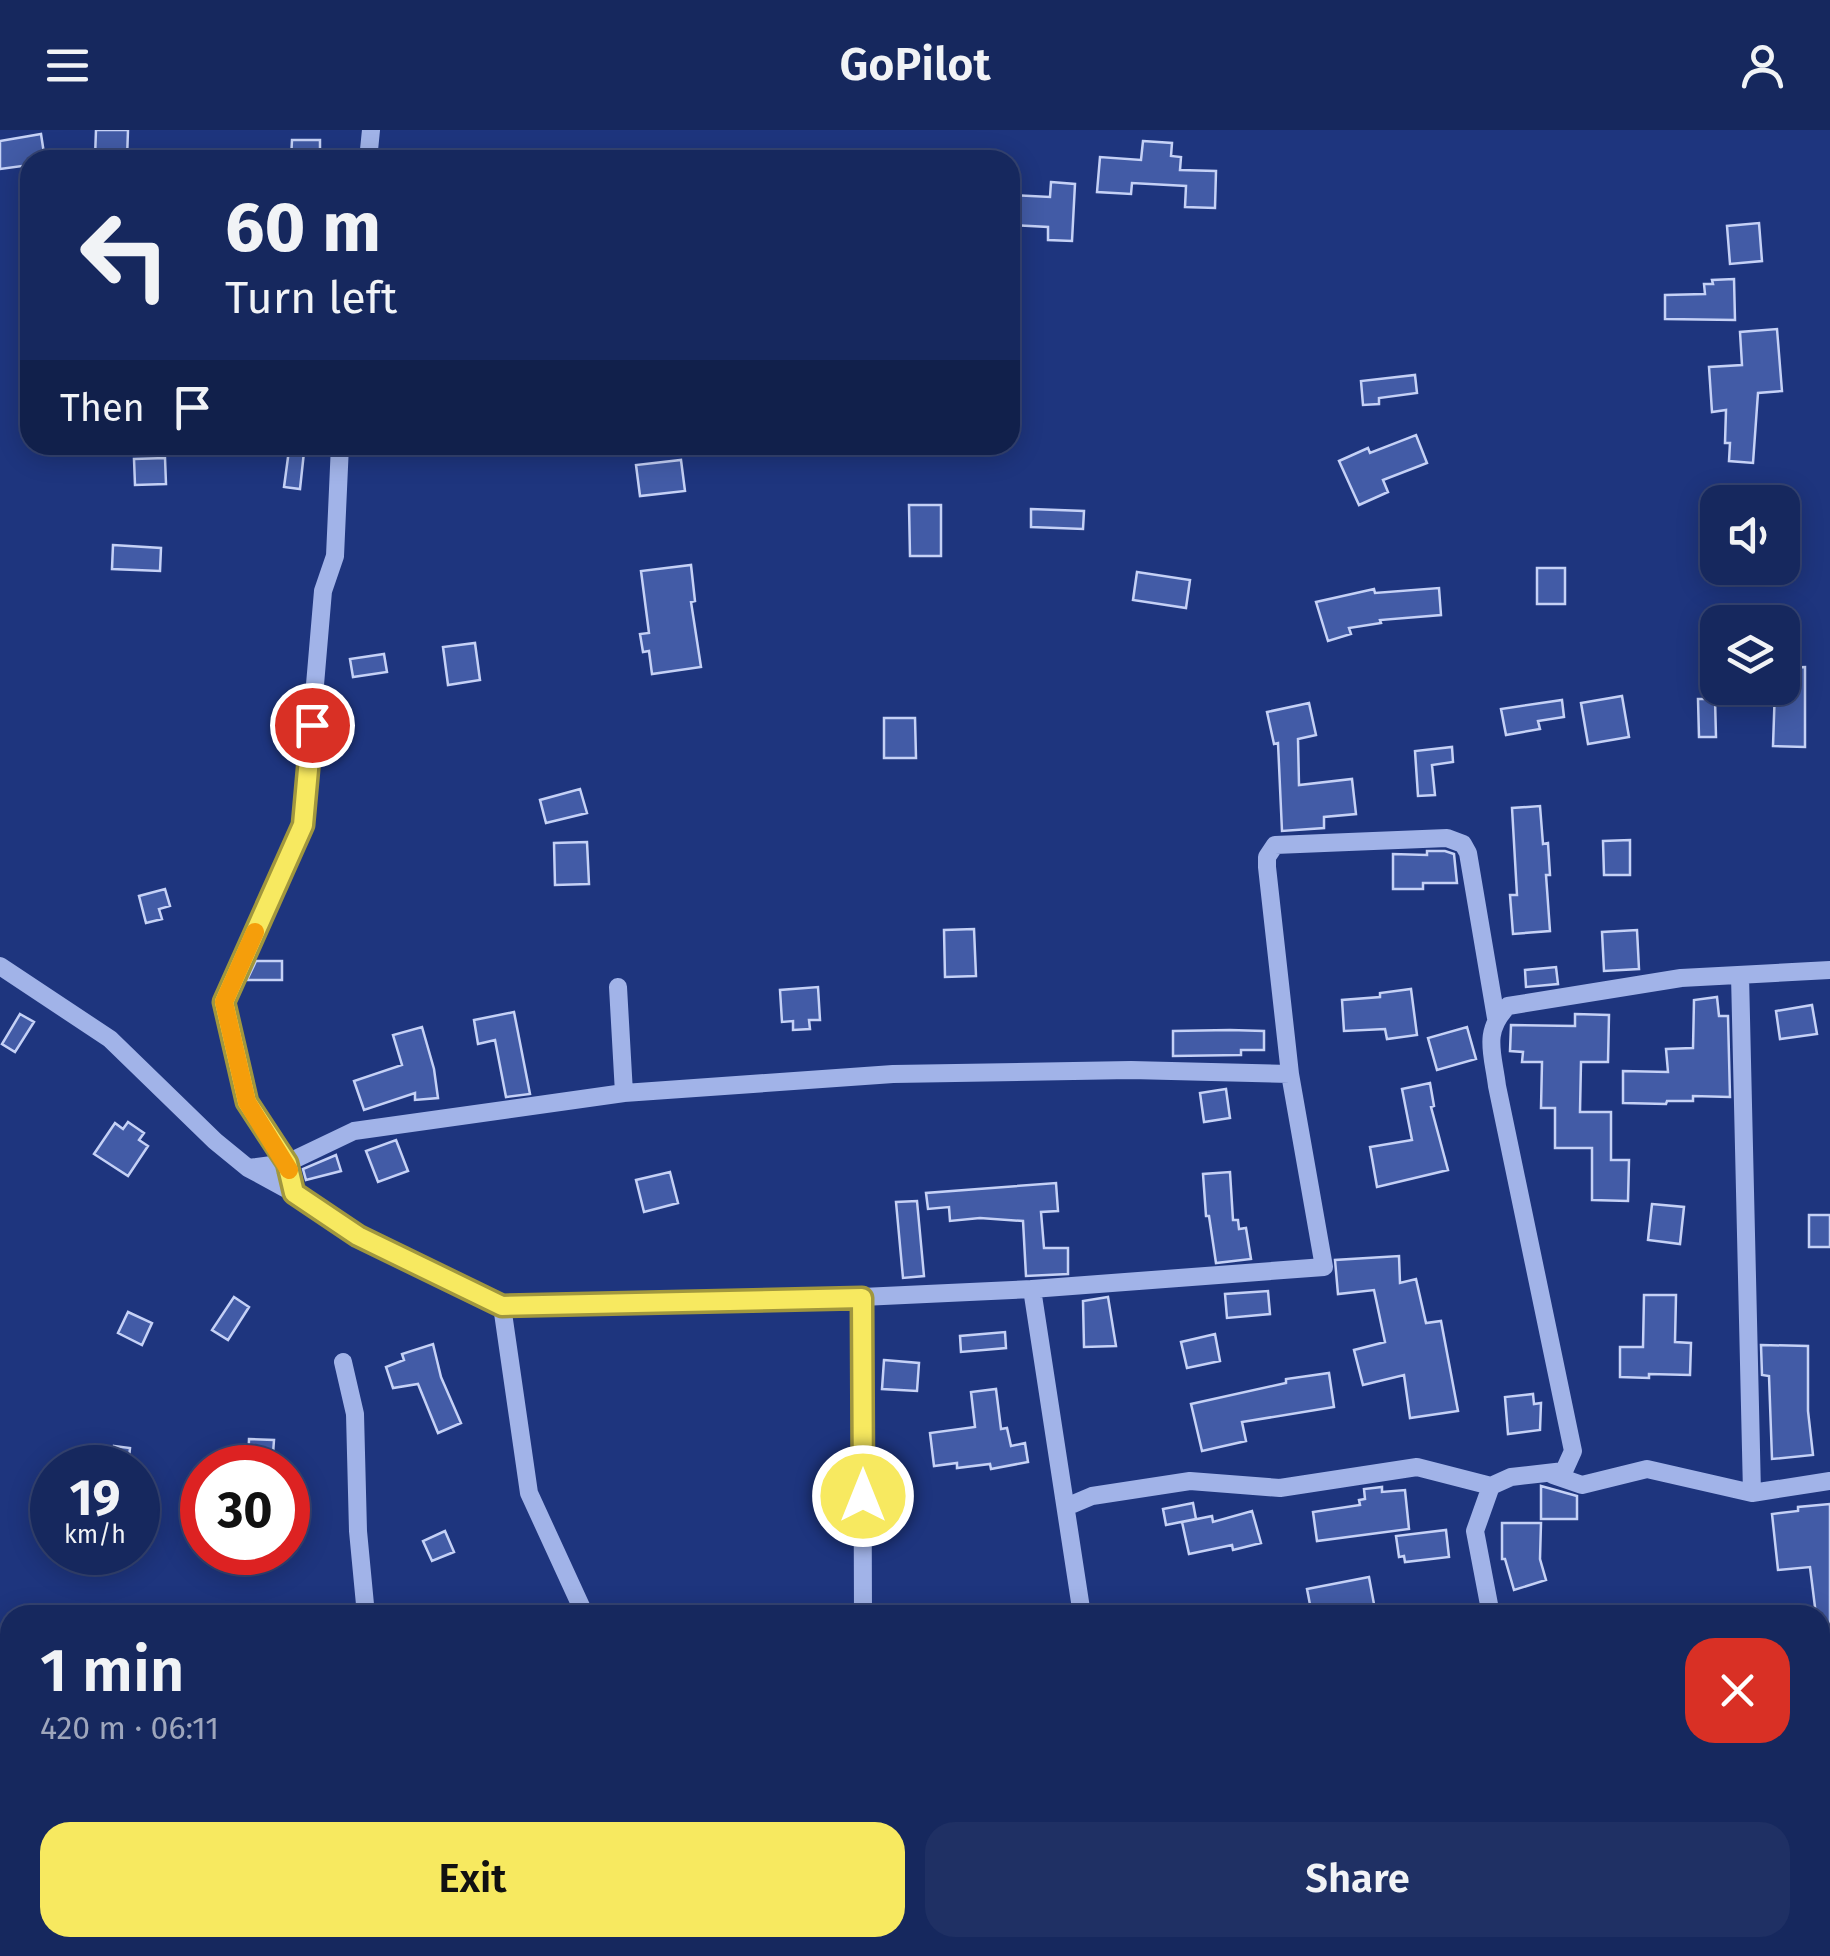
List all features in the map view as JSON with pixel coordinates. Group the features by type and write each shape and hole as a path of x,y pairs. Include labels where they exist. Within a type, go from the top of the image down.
{"street":[{"path":"294,1193 287,1163 247,1102 224,1002 303,825 323,591 335,556 340,455"},
{"path":"0,966 110,1039 248,1168 358,1236 502,1306 862,1298 1324,1267 1290,1074 1267,868 1267,857 1275,846 1448,838 1463,844 1468,853 1496,1018"},
{"path":"1066,1507 1092,1496 1190,1481 1280,1488 1416,1467 1491,1486 1512,1478 1564,1472 1573,1451 1497,1086 1490,1033 1496,1018 1508,1006 1681,978 1830,970"},
{"path":"1740,975 1752,1493"},
{"path":"618,987 624,1093"},
{"path":"248,1168 287,1163 354,1131 624,1093 893,1074 1132,1070 1290,1074"},
{"path":"1032,1289 1081,1605"},
{"path":"862,1298 863,1605"},
{"path":"502,1306 529,1493 580,1605"},
{"path":"344,1362 355,1414 358,1531 365,1605"},
{"path":"1553,1474 1582,1484 1647,1469 1752,1493 1830,1481"},
{"path":"1489,1605 1475,1530 1491,1486"}],"building":[{"path":"96,130 128,130 127,150 95,150"},
{"path":"41,134 43,150 20,150 20,166 0,169 0,141"},
{"path":"292,140 320,140 320,150 292,150"},
{"path":"1143,141 1172,143 1171,156 1181,157 1180,170 1216,171 1215,208 1185,207 1186,186 1132,183 1131,194 1097,192 1100,157 1141,160"},
{"path":"1051,182 1075,184 1072,241 1048,240 1048,227 1020,226 1020,196 1050,197"},
{"path":"1759,223 1762,261 1730,264 1727,226"},
{"path":"1734,279 1735,320 1665,319 1665,295 1705,294 1704,284"},
{"path":"1777,329 1782,391 1758,393 1753,463 1729,461 1726,410 1712,412 1709,367 1742,365 1740,332"},
{"path":"1415,375 1417,393 1379,398 1379,404 1363,405 1361,381"},
{"path":"1416,435 1427,463 1383,480 1388,492 1359,505 1339,461 1368,448 1370,453"},
{"path":"288,455 304,455 300,489 284,487"},
{"path":"165,458 166,484 135,485 134,459"},
{"path":"681,460 685,491 640,496 636,465"},
{"path":"909,505 941,505 941,556 910,556"},
{"path":"1031,509 1084,511 1083,529 1031,527"},
{"path":"113,545 161,548 160,571 112,569"},
{"path":"691,565 695,601 691,602 701,667 652,674 649,651 643,652 640,634 649,633 641,571"},
{"path":"1537,568 1565,568 1565,604 1537,604"},
{"path":"1137,572 1190,580 1186,608 1133,600"},
{"path":"1439,588 1441,615 1380,620 1381,623 1349,628 1351,634 1328,641 1316,602 1374,589 1375,593"},
{"path":"475,643 480,680 448,685 443,647"},
{"path":"384,654 387,672 353,677 350,659"},
{"path":"1800,667 1805,667 1805,747 1773,746 1774,705 1800,705"},
{"path":"1622,696 1629,737 1588,744 1581,703"},
{"path":"1700,699 1700,705 1715,705 1716,737 1699,737"},
{"path":"1562,700 1564,717 1538,721 1540,729 1506,735 1501,709"},
{"path":"1309,703 1316,735 1298,739 1299,785 1352,779 1356,814 1324,817 1324,828 1282,831 1278,743 1274,744 1267,712"},
{"path":"884,718 915,718 916,758 884,758"},
{"path":"1452,747 1453,762 1432,765 1435,795 1418,796 1415,751"},
{"path":"580,789 587,813 546,823 540,800"},
{"path":"1540,806 1543,844 1548,843 1550,931 1513,934 1510,895 1517,895 1512,808"},
{"path":"1630,840 1630,875 1604,875 1603,841"},
{"path":"587,842 589,884 555,885 554,843"},
{"path":"1427,851 1454,854 1457,883 1423,883 1423,889 1393,889 1393,854 1427,855"},
{"path":"165,889 170,906 159,909 162,919 146,923 139,896"},
{"path":"974,929 976,976 945,977 944,930"},
{"path":"1637,930 1639,969 1604,971 1602,932"},
{"path":"256,961 282,961 282,980 247,980"},
{"path":"1556,967 1558,984 1526,987 1525,970"},
{"path":"818,987 820,1020 809,1020 810,1029 793,1030 793,1021 782,1022 780,990"},
{"path":"1411,989 1417,1035 1387,1039 1385,1029 1344,1031 1342,1000 1380,997 1380,993"},
{"path":"1717,997 1719,1016 1728,1016 1730,1097 1693,1096 1693,1101 1666,1104 1623,1103 1623,1071 1668,1072 1666,1049 1693,1048 1694,1000"},
{"path":"1812,1005 1817,1034 1780,1039 1776,1011"},
{"path":"514,1012 530,1094 506,1097 495,1040 478,1044 474,1020"},
{"path":"20,1014 34,1022 15,1052 2,1044"},
{"path":"1575,1014 1609,1015 1608,1062 1581,1062 1580,1112 1611,1112 1611,1160 1629,1160 1628,1201 1592,1200 1592,1148 1555,1148 1555,1108 1541,1108 1542,1062 1522,1062 1523,1052 1510,1051 1511,1025 1575,1026"},
{"path":"422,1027 438,1098 415,1100 415,1093 364,1110 354,1081 402,1065 393,1035"},
{"path":"1467,1027 1476,1059 1437,1070 1428,1038"},
{"path":"1173,1031 1264,1031 1264,1050 1241,1050 1241,1055 1173,1056"},
{"path":"1430,1083 1434,1106 1431,1107 1448,1170 1377,1187 1370,1147 1412,1140 1402,1089"},
{"path":"1226,1089 1230,1118 1204,1122 1200,1093"},
{"path":"128,1122 144,1133 139,1140 148,1146 128,1176 94,1154 115,1123 123,1129"},
{"path":"396,1140 408,1171 378,1182 366,1151"},
{"path":"336,1155 341,1171 306,1180 303,1169"},
{"path":"670,1172 678,1203 644,1212 636,1180"},
{"path":"1230,1172 1233,1220 1238,1220 1239,1229 1246,1228 1251,1259 1216,1263 1206,1216 1203,1174"},
{"path":"1056,1183 1058,1211 1041,1212 1044,1248 1068,1248 1068,1274 1026,1276 1023,1221 950,1221 949,1207 928,1209 926,1193"},
{"path":"917,1201 924,1276 903,1278 896,1202"},
{"path":"1652,1204 1684,1207 1680,1244 1648,1240"},
{"path":"1809,1215 1830,1215 1830,1247 1809,1247"},
{"path":"1399,1256 1400,1283 1416,1279 1426,1323 1441,1321 1458,1411 1410,1418 1404,1375 1363,1385 1354,1350 1385,1342 1374,1290 1338,1294 1335,1260"},
{"path":"1268,1291 1270,1314 1227,1318 1225,1294"},
{"path":"1644,1295 1676,1295 1675,1342 1691,1343 1690,1375 1620,1377 1620,1347 1643,1347"},
{"path":"234,1297 249,1307 228,1340 212,1330"},
{"path":"1108,1297 1116,1346 1084,1347 1083,1301"},
{"path":"128,1312 152,1323 142,1345 118,1333"},
{"path":"1005,1332 1006,1348 961,1352 960,1336"},
{"path":"1215,1334 1220,1361 1187,1368 1181,1342"},
{"path":"433,1344 441,1377 461,1423 438,1433 418,1384 393,1388 386,1367 404,1360 402,1354"},
{"path":"1761,1345 1808,1346 1813,1455 1772,1459 1769,1376 1762,1375"},
{"path":"884,1360 919,1363 917,1391 882,1389"},
{"path":"1329,1373 1334,1407 1242,1422 1246,1441 1202,1451 1191,1404 1286,1383 1286,1379"},
{"path":"996,1389 1001,1429 1007,1428 1011,1446 1025,1443 1028,1462 991,1469 990,1464 934,1466 930,1433 975,1427 971,1392"},
{"path":"1533,1394 1534,1404 1541,1403 1540,1430 1508,1434 1505,1397"},
{"path":"249,1439 274,1440 274,1445 249,1445"},
{"path":"1541,1486 1577,1496 1577,1519 1541,1519"},
{"path":"1382,1487 1382,1492 1405,1490 1409,1529 1317,1541 1313,1512 1360,1505 1359,1500 1365,1499 1364,1489"},
{"path":"1193,1503 1196,1519 1166,1525 1163,1509"},
{"path":"1830,1504 1830,1605 1815,1605 1810,1567 1778,1570 1772,1514 1798,1511 1798,1507"},
{"path":"1252,1511 1261,1543 1189,1554 1182,1522 1212,1516 1213,1522"},
{"path":"1502,1523 1541,1523 1540,1559 1546,1580 1514,1590 1502,1559"},
{"path":"1446,1530 1449,1557 1405,1562 1404,1556 1399,1557 1396,1536"},
{"path":"445,1531 454,1552 432,1561 423,1541"},
{"path":"1369,1577 1374,1605 1310,1605 1307,1589"}],"slow traffic":[{"path":"255,932 224,1002 247,1102 289,1170"}],"route":[{"path":"312,725 303,825 224,1002 247,1102 287,1163 294,1193 358,1236 502,1306 862,1298 863,1496"}]}
